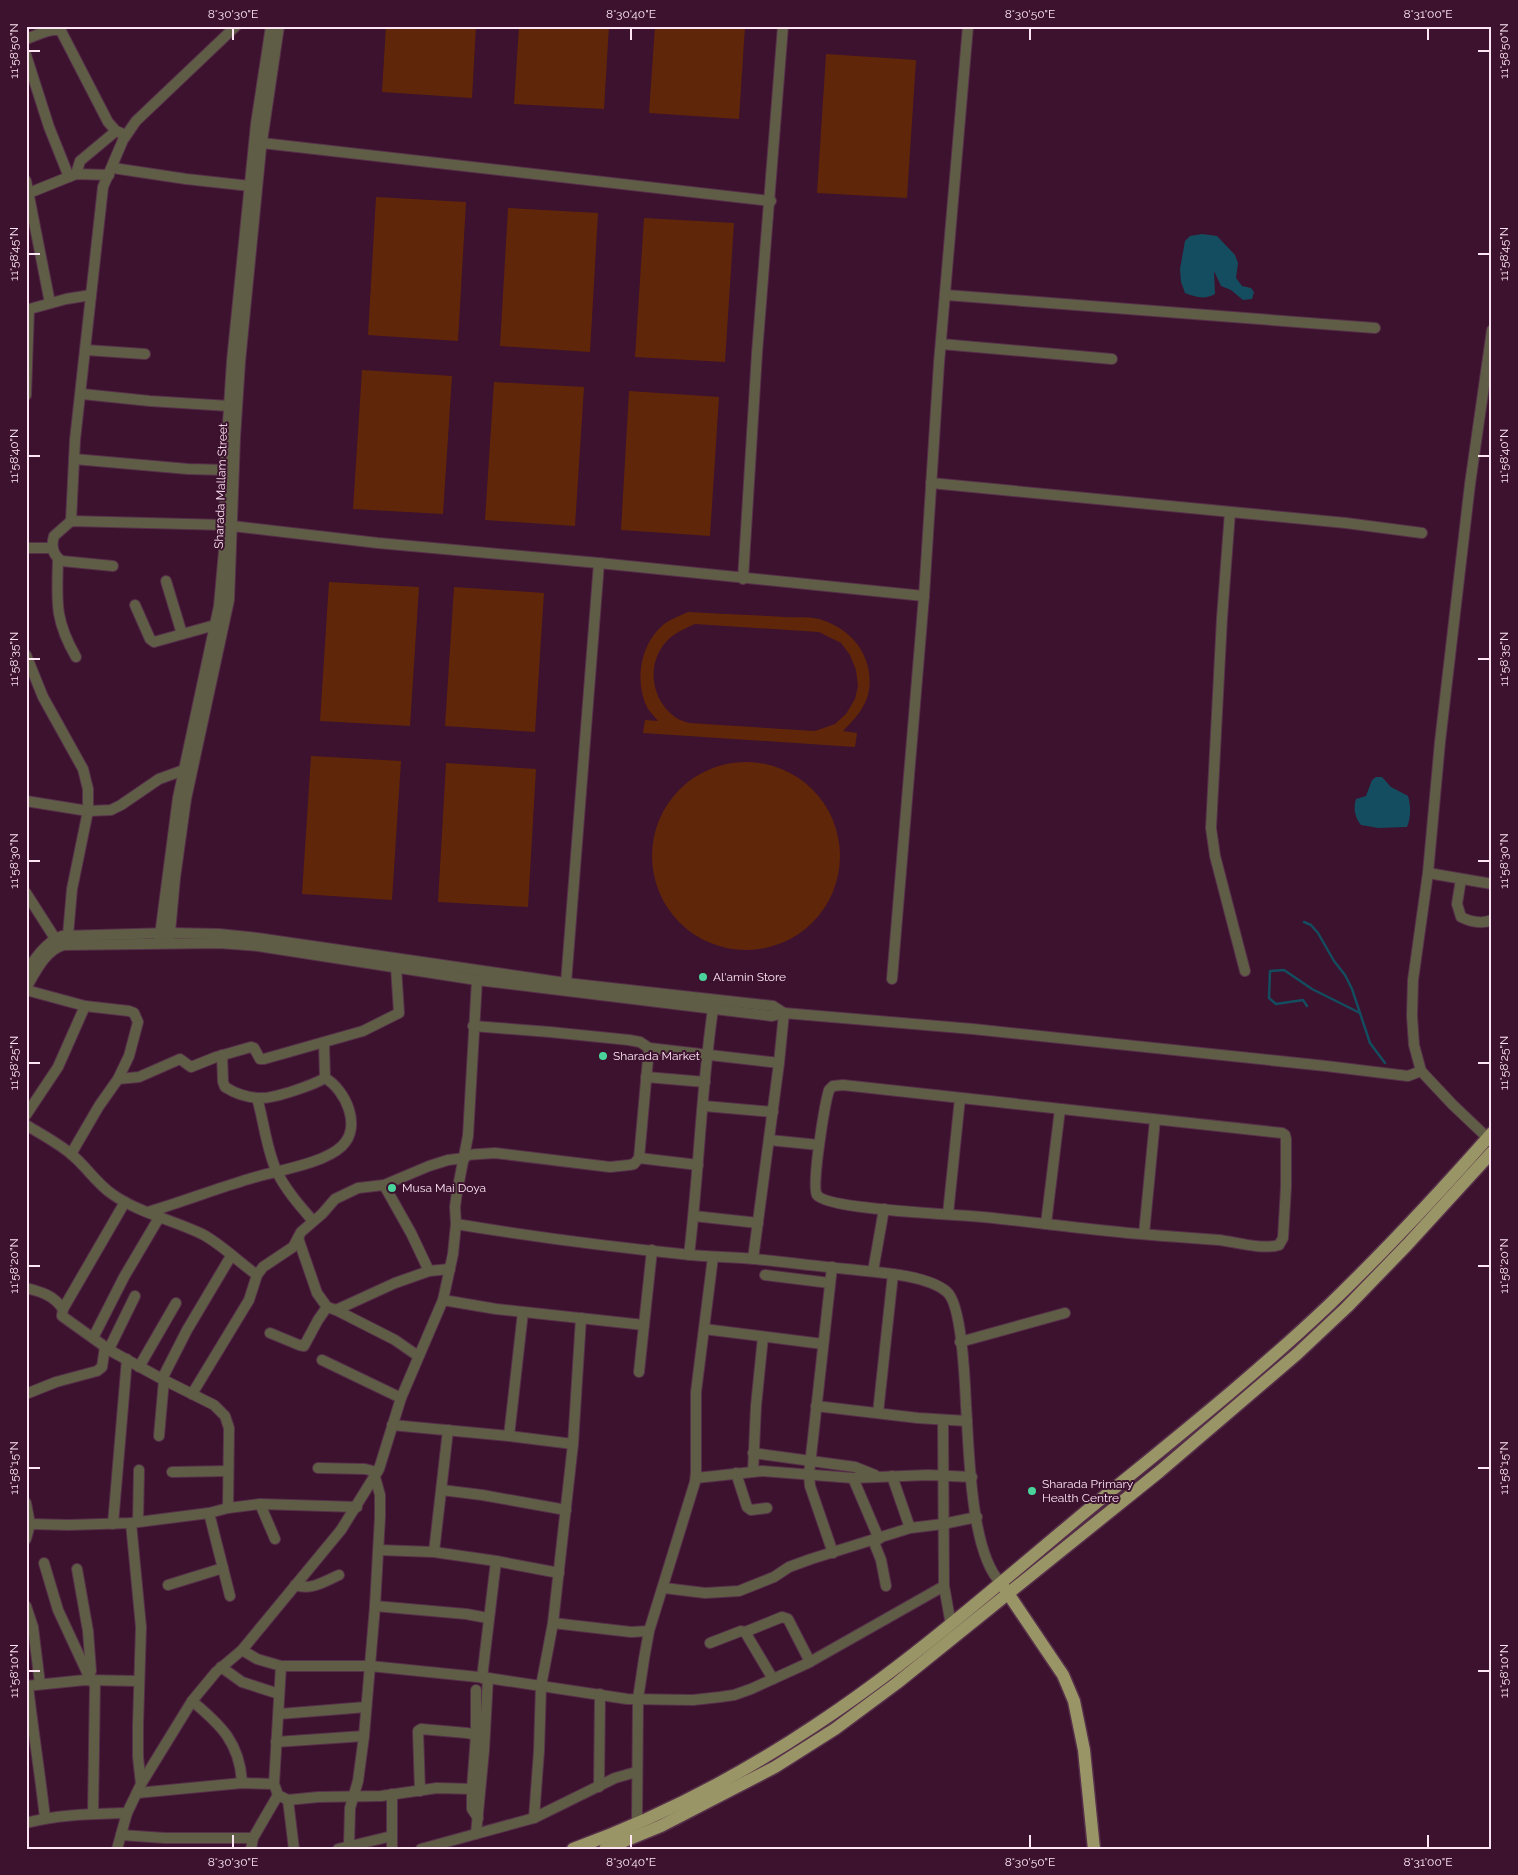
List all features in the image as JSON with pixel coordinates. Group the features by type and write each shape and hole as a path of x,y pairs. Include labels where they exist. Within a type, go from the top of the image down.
{"main road":[{"path":"605,1849 661,1826 716,1799 808,1747 854,1716 897,1683 1294,1337 1487,1147"},
{"path":"573,1849 637,1823 733,1775 815,1726 1005,1587"},
{"path":"1005,1587 1062,1675 1074,1701 1084,1750 1094,1849"}],"street":[{"path":"71,521 75,440 82,394 100,208 104,187 126,135 150,108 236,26"},
{"name":"Sharada Mallam Street","path":"165,938 186,800 229,600 225,470 229,406 256,124 271,26"},
{"name":"Sharada Mallam Street","path":"165,938 168,868 184,770 219,606 262,143 279,26"},
{"path":"743,579 757,353 771,201 783,26"},
{"path":"892,980 924,596 941,344 968,26"},
{"path":"26,39 52,30 57,29 61,31 96,100 116,131 126,135"},
{"path":"26,55 49,128 72,175"},
{"path":"72,175 80,161 116,131"},
{"path":"262,143 771,201"},
{"path":"29,193 72,175 111,171 250,186"},
{"path":"26,181 50,303"},
{"path":"26,395 27,310 50,303 91,295"},
{"path":"946,295 1375,328"},
{"path":"1414,1074 1413,980 1428,873 1440,742 1471,476 1492,330"},
{"path":"941,344 1112,359"},
{"path":"86,350 145,354"},
{"path":"82,394 229,406"},
{"path":"74,459 188,469 225,470"},
{"path":"931,483 1346,523 1422,533"},
{"path":"1230,512 1222,618 1211,828 1218,865 1246,971"},
{"path":"76,657 64,634 56,605 58,559 52,548 54,536 71,521 228,525 378,543 924,596"},
{"path":"26,548 52,548"},
{"path":"58,559 112,566"},
{"path":"566,983 599,563"},
{"path":"166,581 182,634"},
{"path":"135,604 150,639 154,642 215,625"},
{"path":"26,655 43,697 84,773 88,788 88,811 72,889 68,936"},
{"path":"26,801 88,811 102,811 116,808 159,778 184,770"},
{"path":"1428,873 1492,884"},
{"path":"1461,879 1457,904 1461,917 1477,922 1492,920"},
{"path":"27,895 58,942 70,944 219,934 566,983 773,1006 784,1013"},
{"path":"26,973 44,948 68,936 165,938 258,946 477,980 772,1016 784,1013 982,1030 1414,1074 1452,1104 1487,1147"},
{"path":"58,942 42,962 26,989 51,998 85,1006 129,1011 138,1018 135,1038 118,1079 99,1106 72,1154"},
{"path":"26,954 36,958"},
{"path":"118,1079 139,1077 180,1059 190,1067 251,1047 254,1048 260,1059 264,1060 363,1031 398,1015 400,1007 396,967"},
{"path":"117,1849 127,1813 139,1788 192,1701 210,1678 242,1650 342,1530 376,1475 401,1398 443,1300 450,1269 456,1224 456,1192 465,1157 470,1111 473,1026 477,980"},
{"path":"26,1115 58,1067 85,1006"},
{"path":"689,1255 704,1106 707,1054 713,1009"},
{"path":"753,1259 784,1013"},
{"path":"473,1026 628,1040 640,1042 649,1048 779,1063"},
{"path":"148,1212 248,1179 321,1158 336,1151 347,1140 352,1126 348,1107 338,1089 325,1078 324,1043"},
{"path":"192,1394 249,1300 257,1275 263,1267 293,1247 301,1232 341,1195 358,1188 384,1185 402,1176 448,1160 495,1152 610,1166 634,1164 639,1158 649,1048"},
{"path":"222,1055 223,1082 225,1087 257,1098 269,1098 325,1078"},
{"path":"646,1077 705,1082"},
{"path":"833,1086 1005,1101 1060,1109 1284,1134 1286,1136 1286,1148 1284,1230 1281,1243 1272,1247 884,1209 834,1202 819,1196 816,1189 819,1145 827,1094 828,1090 833,1086"},
{"path":"257,1098 265,1136 277,1171 297,1202 313,1221"},
{"path":"948,1214 960,1098"},
{"path":"704,1106 773,1112"},
{"path":"1046,1224 1060,1109"},
{"path":"1144,1234 1155,1120"},
{"path":"26,1125 72,1154 97,1182 111,1194 125,1202 204,1235 216,1242 231,1256 257,1275"},
{"path":"769,1140 819,1145"},
{"path":"639,1158 698,1165"},
{"path":"384,1185 411,1233 429,1271"},
{"path":"125,1202 63,1309 62,1316 107,1348 163,1380 214,1405 225,1416 229,1435 228,1508"},
{"path":"874,1272 884,1209"},
{"path":"93,1338 124,1277 160,1216"},
{"path":"694,1216 758,1223"},
{"path":"456,1224 573,1242 893,1274 925,1281 946,1291 951,1296 957,1311 972,1477 982,1548 992,1571 1005,1587"},
{"path":"298,1238 316,1293 332,1308 394,1340 418,1356"},
{"path":"639,1372 652,1250"},
{"path":"159,1436 163,1380 186,1330 231,1256"},
{"path":"637,1823 638,1699 649,1631 664,1588 696,1478 696,1392 713,1257"},
{"path":"832,1267 809,1474 812,1494 833,1553"},
{"path":"270,1333 304,1346 318,1320 332,1308 429,1271 450,1269"},
{"path":"878,1413 893,1274"},
{"path":"765,1275 830,1283"},
{"path":"26,1288 50,1295 63,1309"},
{"path":"26,1394 56,1382 98,1371 102,1367 107,1348 135,1296"},
{"path":"443,1300 466,1305 644,1325"},
{"path":"139,1367 176,1303"},
{"path":"509,1436 523,1312"},
{"path":"960,1342 1065,1313"},
{"path":"534,1818 542,1686 559,1573 566,1510 582,1318"},
{"path":"704,1330 823,1344"},
{"path":"753,1472 756,1406 763,1337"},
{"path":"113,1524 127,1360"},
{"path":"322,1360 401,1398"},
{"path":"816,1406 967,1421"},
{"path":"944,1420 944,1586 951,1625"},
{"path":"392,1425 573,1444"},
{"path":"434,1552 448,1430"},
{"path":"753,1453 855,1467 879,1476"},
{"path":"318,1468 365,1469 376,1475 380,1494 379,1550 364,1736 354,1796 349,1814 348,1846"},
{"path":"139,1470 134,1523 141,1627 138,1681 139,1788"},
{"path":"172,1472 228,1471"},
{"path":"696,1478 775,1471 854,1478 879,1476 972,1477"},
{"path":"736,1473 748,1507 751,1510 767,1508"},
{"path":"892,1476 910,1528"},
{"path":"854,1478 876,1540 886,1586"},
{"path":"442,1490 482,1494 566,1510"},
{"path":"26,1503 30,1524 26,1539"},
{"path":"30,1524 134,1523 260,1504 316,1504 357,1507"},
{"path":"260,1504 275,1539"},
{"path":"209,1513 230,1596"},
{"path":"664,1588 705,1593 739,1591 774,1577 789,1567 910,1528 944,1524 977,1517"},
{"path":"379,1550 434,1552 559,1573"},
{"path":"476,1834 484,1750 488,1618 496,1561"},
{"path":"44,1563 58,1610 92,1679"},
{"path":"168,1585 223,1568"},
{"path":"77,1569 88,1630 92,1679 93,1814"},
{"path":"295,1585 303,1588 310,1587 339,1575"},
{"path":"242,1650 257,1659 281,1666 370,1666 485,1678 638,1699 693,1700 734,1695 773,1680 810,1662 944,1586"},
{"path":"26,1606 33,1627 40,1684"},
{"path":"375,1606 488,1618"},
{"path":"710,1643 741,1630 745,1632 782,1617 788,1619 810,1662"},
{"path":"552,1623 631,1632 649,1631"},
{"path":"745,1632 773,1680"},
{"path":"281,1666 274,1784 278,1795 288,1800 392,1794 453,1787 472,1789"},
{"path":"221,1667 242,1682 279,1694"},
{"path":"45,1818 27,1686 92,1679 138,1681"},
{"path":"476,1690 472,1810 478,1818"},
{"path":"599,1787 600,1694"},
{"path":"192,1701 217,1722 232,1742 242,1772 242,1783"},
{"path":"279,1714 366,1707"},
{"path":"420,1791 418,1732 421,1729 476,1735"},
{"path":"276,1742 364,1736"},
{"path":"421,1849 534,1818 616,1778 636,1772"},
{"path":"139,1788 242,1783 274,1784"},
{"path":"392,1794 392,1849"},
{"path":"120,1835 252,1844 278,1795"},
{"path":"288,1800 294,1849"},
{"path":"26,1823 45,1818 127,1813"},
{"path":"338,1849 392,1836"}],"shaded area":[{"path":"386,26 476,26 472,98 382,92"},
{"path":"519,26 609,26 604,109 514,104"},
{"path":"655,26 745,26 739,119 649,113"},
{"path":"826,54 916,60 907,198 817,193"},
{"path":"376,197 466,202 458,341 368,335"},
{"path":"508,208 598,213 590,352 500,346"},
{"path":"644,218 734,223 725,362 635,357"},
{"path":"362,370 452,376 443,514 353,509"},
{"path":"494,382 584,387 575,526 485,520"},
{"path":"629,391 719,397 710,536 621,530"},
{"path":"329,582 419,587 410,726 320,721"},
{"path":"454,587 544,593 535,732 445,726"},
{"path":"688,612 813,618 830,623 845,632 862,651 868,667 869,677 868,695 865,702 856,717 843,731 857,733 855,747 643,733 645,720 658,721 648,709 643,698 641,674 646,650 658,630 667,622","holes":["695,624 819,632 841,643 850,655 856,670 858,686 855,699 846,714 835,724 815,731 689,723 677,718 667,710 656,692 654,671 660,651 672,636"]},
{"path":"311,756 401,761 392,900 302,894"},
{"path":"737,762 755,762 782,769 813,789 833,820 840,847 840,865 833,892 813,923 782,943 755,950 737,950 719,946 702,939 686,929 673,916 663,900 656,883 652,865 652,847 656,829 663,812 673,796 686,783 702,773 719,766"},
{"path":"446,763 536,769 528,907 438,902"}],"water":[{"path":"1202,234 1217,236 1235,255 1238,263 1236,278 1242,286 1251,288 1254,292 1252,299 1243,300 1231,290 1221,286 1214,271 1215,294 1208,297 1200,297 1185,293 1181,282 1180,269 1185,241 1190,236"},
{"path":"1376,777 1382,777 1391,787 1408,796 1410,812 1407,827 1378,828 1361,825 1359,822 1355,809 1356,799 1366,796 1372,780"}],"waterway":[{"path":"1304,922 1311,925 1318,933 1334,961 1345,975 1352,989 1370,1043 1385,1063"},
{"path":"1307,1006 1303,1000 1276,1004 1269,998 1270,971 1284,970 1312,989 1360,1013"}],"place":[{"name":"Al'amin Store","path":"703,977"},
{"name":"Sharada Market","path":"603,1056"},
{"name":"Musa Mai Doya","path":"392,1188"},
{"name":"Sharada Primary Health Centre","path":"1032,1491"}]}
